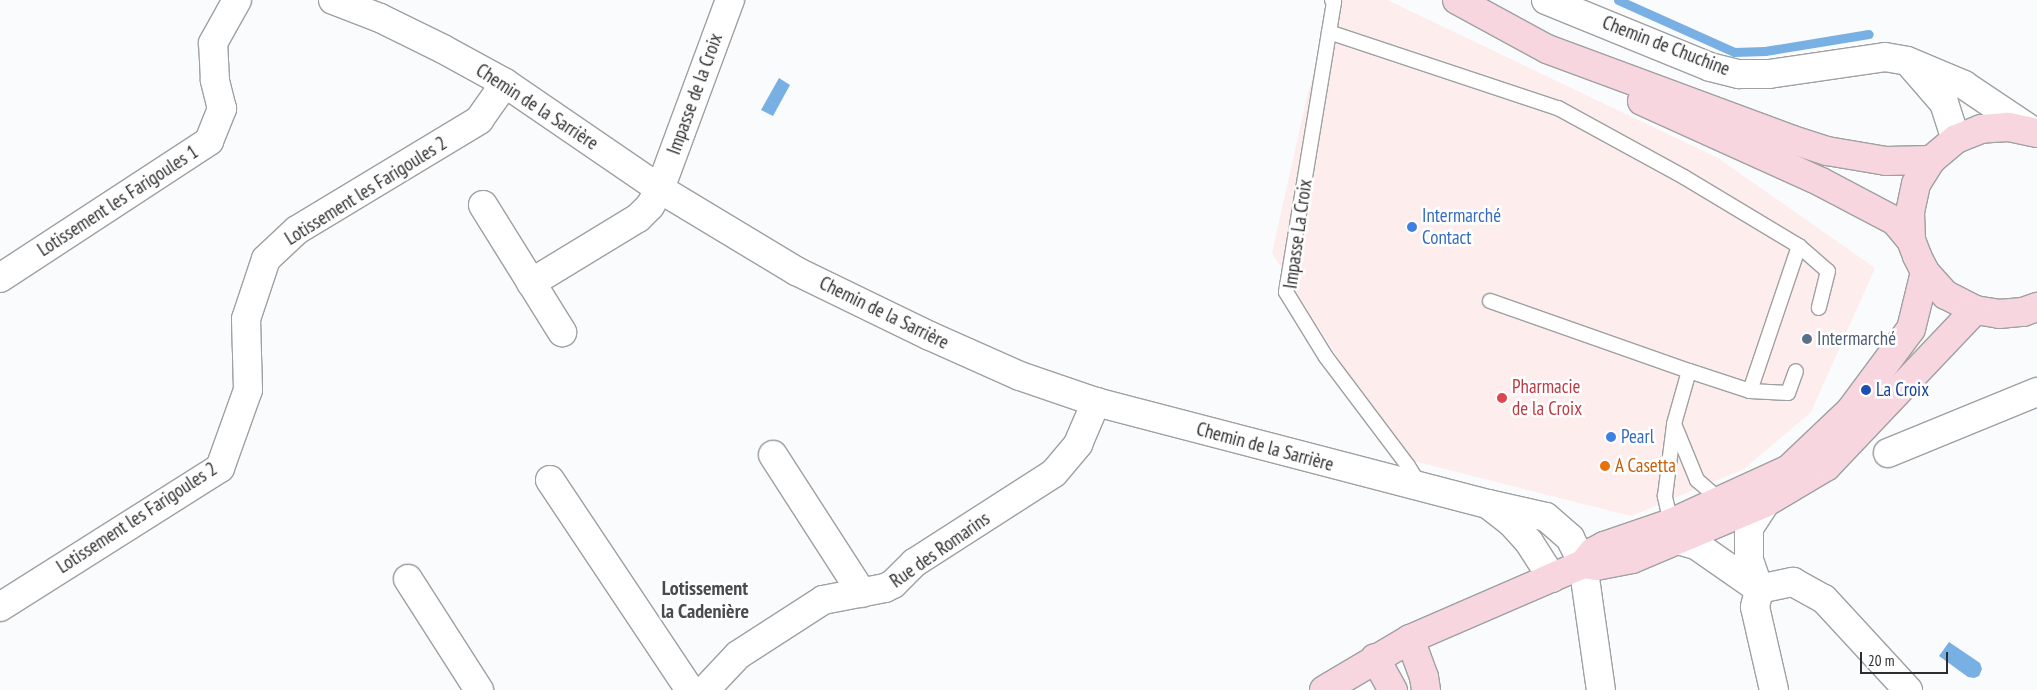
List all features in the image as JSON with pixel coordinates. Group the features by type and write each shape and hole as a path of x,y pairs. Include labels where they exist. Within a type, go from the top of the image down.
{"street":[{"name":"Lotissement les Farigoules 1","path":"0,278 209,141 222,109 215,80 213,43 237,0"},
{"name":"Chemin de la Sarrière","path":"333,0 380,18 435,45 505,84 565,122 660,189 805,276 930,336 1020,376 1096,402 1422,489 1546,517 1570,538 1583,564 1601,690"},
{"name":"Impasse de la Croix","path":"531,283 638,218 650,206 660,189 730,0"},
{"path":"1457,0 1547,49 1827,151 1886,161 1930,160"},
{"name":"Chemin de Chuchine","path":"1546,0 1710,67 1739,74 1769,74 1885,58 1908,61 1964,85 2036,132"},
{"path":"1547,49 1567,65 1837,190 1895,221 1911,240 1925,272 1946,295 1975,310 1999,314 2023,312 2037,307"},
{"path":"1908,61 1944,103 1956,139"},
{"name":"Lotissement les Farigoules 2","path":"0,608 220,468 248,390 246,320 266,258 297,230 480,120 505,84"},
{"path":"1911,240 1910,212 1916,184 1930,160 1956,139 1981,129 2008,127 2036,132"},
{"path":"484,205 562,332"},
{"path":"1675,531 1720,500 1789,468 1850,411 1911,329 1925,272"},
{"path":"1324,690 1375,658 1410,639 1583,564 1593,552 1604,546 1675,531 1765,503 1827,466 1975,310"},
{"path":"1888,453 2037,392"},
{"name":"Rue des Romarins","path":"705,690 738,655 823,600 862,593 893,584 914,563 1054,473 1078,444 1096,402"},
{"path":"773,455 862,593"},
{"path":"550,480 690,690"},
{"path":"1765,503 1749,528 1749,560 1759,589 1756,607 1774,690"},
{"path":"1488,504 1512,523 1530,542 1552,578"},
{"path":"1675,531 1759,589 1793,582 1824,599 1908,690"},
{"path":"408,579 479,690"},
{"path":"1410,639 1424,677 1426,690"},
{"path":"1375,658 1393,690"}],"lane":[{"name":"Impasse La Croix","path":"1332,0 1334,2 1286,292 1326,357 1408,466 1422,489"},
{"path":"1329,32 1558,108 1684,176 1799,246 1828,272 1819,308"},
{"path":"1750,391 1799,246"},
{"path":"1490,301 1750,391 1788,393 1796,371"},
{"path":"1675,531 1665,496 1674,424 1689,371"},
{"path":"1674,424 1697,480 1720,500"}],"shaded area":[{"name":"La Croix","path":"1338,0 1387,0 1718,158 1875,268 1811,412 1744,469 1631,516 1410,460 1362,397 1272,253 1308,92"}],"water":[{"path":"779,78 790,85 773,116 761,110"},
{"path":"1949,642 1980,663 1982,669 1979,676 1974,678 1968,677 1939,656"}],"waterway":[{"path":"1618,0 1734,52 1765,51 1869,34"}],"place":[{"name":"Intermarché Contact","path":"1412,227"},
{"name":"Intermarché","path":"1807,339"},
{"name":"La Croix","path":"1866,390"},
{"name":"Pharmacie de la Croix","path":"1502,398"},
{"name":"Pearl","path":"1611,437"},
{"name":"A Casetta","path":"1605,466"}],"district":[{"name":"Lotissement la Cadenière","path":"705,600"}]}
